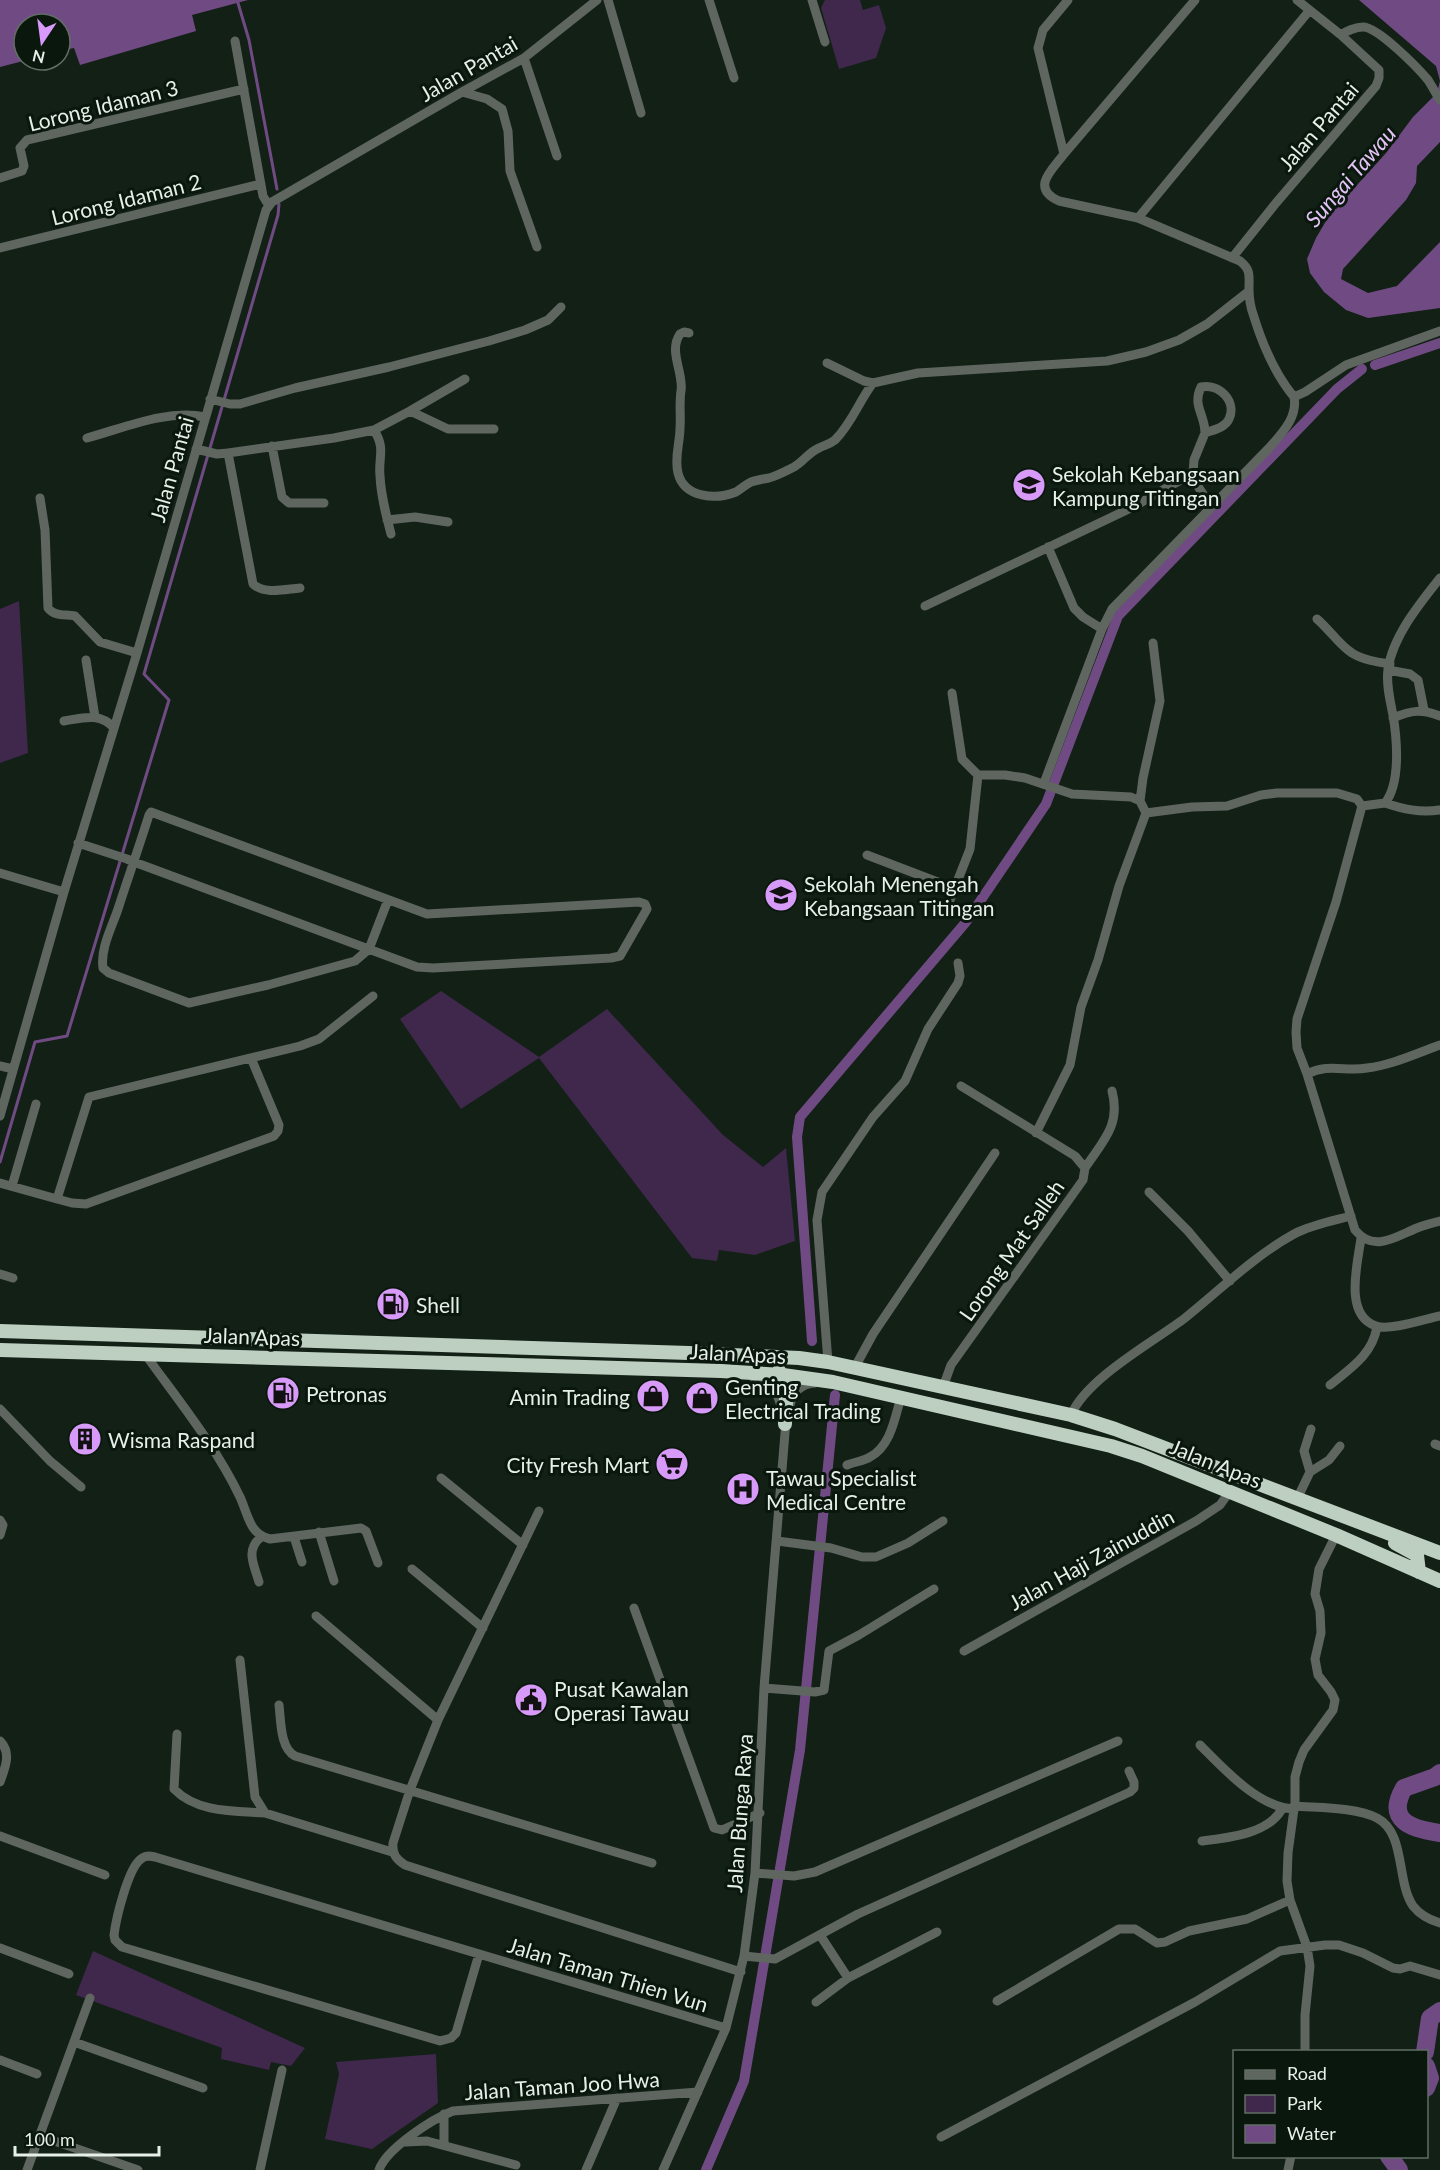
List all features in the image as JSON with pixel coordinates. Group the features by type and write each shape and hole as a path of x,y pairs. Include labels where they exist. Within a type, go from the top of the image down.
{"highway":[{"name":"Jalan Apas","path":"0,1331 756,1356 855,1366 1071,1415 1151,1442 1440,1552"},
{"name":"Jalan Apas","path":"0,1350 721,1371 783,1375 833,1382 1048,1430 1121,1449 1336,1534 1440,1581"},
{"path":"756,1356 775,1365 783,1375 785,1424"},
{"path":"1002,1401 997,1407 1001,1413 1038,1421 1048,1430"},
{"path":"1381,1530 1383,1536 1417,1555 1419,1572"}],"street":[{"name":"Jalan Pantai","path":"0,1116 78,843 199,450 205,417 213,400 270,204 524,58 597,0"},
{"path":"608,0 641,113"},
{"path":"709,0 734,78"},
{"path":"812,0 825,42"},
{"path":"1064,154 1038,48 1043,30 1068,0"},
{"path":"1046,784 1102,629 1112,609 1289,425 1295,403 1294,397 1272,365 1253,316 1249,291 1251,274 1247,267 1232,258 1138,218 1059,201 1049,197 1044,190 1048,175 1064,154 1195,0"},
{"name":"Jalan Pantai","path":"1232,258 1376,86 1379,78 1379,70 1341,35 1297,0"},
{"path":"1138,218 1309,10"},
{"path":"1341,35 1346,31 1363,27 1375,31 1428,80 1440,100"},
{"path":"235,41 264,200 270,204"},
{"path":"524,58 557,156"},
{"name":"Lorong Idaman 3","path":"0,178 19,174 22,171 24,166 20,148 27,141 244,89"},
{"path":"462,92 487,99 502,110 508,130 510,171 537,247"},
{"name":"Lorong Idaman 2","path":"0,248 261,184"},
{"path":"827,363 873,383 918,373 1107,361 1146,352 1179,340 1207,324 1249,291"},
{"path":"213,400 240,404 295,388 379,370 489,341 548,320 561,307"},
{"path":"1294,397 1346,365 1440,331"},
{"path":"689,333 680,334 676,342 682,383 679,402 681,429 677,461 682,482 697,494 706,496 730,494 750,483 775,476 794,467 818,448 835,440 873,383"},
{"path":"199,450 217,454 228,453 374,430 465,379"},
{"path":"1205,433 1223,426 1229,420 1231,410 1220,389 1210,385 1201,387 1197,395 1197,405 1205,424 1205,433 1194,460 1193,473 1199,488 1211,506"},
{"path":"410,411 448,429 494,429"},
{"path":"87,438 164,417 184,414 205,417"},
{"path":"374,430 380,440 379,474 391,534"},
{"path":"272,446 282,497 290,503 324,503"},
{"path":"228,453 253,584 259,589 267,590 300,588"},
{"path":"926,606 1133,507 1193,473"},
{"path":"40,498 45,530 48,608 52,613 58,615 75,616 100,642 137,653"},
{"path":"387,520 415,517 448,522"},
{"path":"1048,547 1074,608 1083,617 1102,629"},
{"path":"1385,803 1390,797 1395,778 1396,748 1388,687 1389,667 1404,631 1440,578"},
{"path":"1317,619 1352,654 1415,676 1418,680 1424,710"},
{"path":"1036,1133 1070,1065 1081,1007 1098,960 1119,886 1146,813 1140,801 1160,700 1153,643"},
{"path":"86,660 95,717"},
{"path":"952,693 962,759 978,775 1005,775 1046,784 1072,794 1120,795 1140,801"},
{"path":"1393,718 1408,712 1424,710 1440,716"},
{"path":"64,721 95,717 108,722 114,728"},
{"path":"951,900 970,849 978,775"},
{"path":"1146,813 1192,807 1227,806 1261,795 1276,793 1337,793 1357,799 1362,806"},
{"path":"1362,806 1385,803 1425,812 1439,810"},
{"path":"1362,806 1336,902 1298,1019 1297,1048 1355,1230 1361,1238 1377,1242 1388,1241 1440,1221"},
{"path":"78,843 130,860 369,949 417,967 433,968 620,956 647,909 645,904 639,902 427,914 152,812 130,860 103,952 103,968 109,973 178,1000 189,1003 200,1001 355,961 369,949 388,900"},
{"path":"867,855 956,889"},
{"path":"0,873 64,892"},
{"path":"828,1362 817,1220 822,1191 865,1128 905,1081 928,1029 958,983 960,976 958,963"},
{"path":"57,1199 89,1097 319,1039 373,996"},
{"path":"1307,1074 1318,1068 1364,1069 1378,1066 1440,1045"},
{"path":"36,1104 5,1184 72,1203 86,1204 274,1136 279,1125 251,1058"},
{"path":"0,1065 13,1070"},
{"name":"Lorong Mat Salleh","path":"943,1387 951,1365 1083,1180 1085,1168 1075,1156 961,1086"},
{"path":"1085,1168 1106,1137 1114,1120 1116,1107 1112,1091"},
{"path":"855,1366 873,1334 995,1153"},
{"path":"1149,1192 1188,1231 1230,1281"},
{"path":"1071,1415 1075,1405 1104,1377 1292,1235 1351,1216"},
{"path":"1361,1238 1355,1299 1359,1310 1368,1321 1377,1327 1392,1327 1440,1316"},
{"path":"0,1274 13,1278"},
{"path":"1330,1385 1357,1363 1371,1347 1377,1327"},
{"path":"146,1354 201,1432 239,1495 253,1530 270,1539 361,1528 366,1531 378,1563"},
{"path":"721,1371 764,1380 775,1388 780,1399 785,1424"},
{"path":"785,1424 793,1395 800,1387 810,1383 833,1382"},
{"path":"847,1465 872,1456 885,1441 893,1428 901,1397"},
{"path":"0,1409 50,1461 81,1487"},
{"name":"Jalan Bunga Raya","path":"663,2170 726,2028 744,1956 755,1873 764,1688 785,1424"},
{"path":"1311,1429 1304,1451 1311,1472"},
{"path":"1297,1499 1311,1472 1329,1460 1340,1446"},
{"path":"441,1478 523,1545"},
{"name":"Jalan Haji Zainuddin","path":"964,1651 1196,1521 1220,1505 1230,1491"},
{"path":"539,1511 438,1720 410,1790 392,1851 397,1860 405,1865 741,1972"},
{"path":"0,1520 3,1525 0,1534"},
{"path":"777,1541 831,1548 862,1557 876,1557 908,1543 943,1521"},
{"path":"319,1532 334,1581"},
{"path":"1305,2050 1305,2015 1310,1966 1307,1947 1290,1900 1287,1881 1288,1853 1295,1778 1299,1762 1304,1750 1333,1710 1335,1700 1318,1675 1316,1667 1315,1659 1321,1633 1320,1611 1314,1594 1319,1569 1336,1534"},
{"path":"259,1582 251,1555 252,1547 261,1536"},
{"path":"294,1537 302,1562"},
{"path":"412,1569 483,1628"},
{"path":"764,1688 815,1692 824,1690 829,1651 934,1589"},
{"path":"634,1608 714,1828 722,1830 759,1813"},
{"path":"316,1616 438,1720"},
{"path":"240,1660 255,1797 265,1813"},
{"path":"279,1706 288,1752 295,1756 652,1863"},
{"path":"177,1734 174,1789 180,1795 209,1808 265,1813 392,1851"},
{"path":"0,1741 7,1752 6,1767 0,1782"},
{"path":"755,1873 789,1876 815,1872 1118,1741"},
{"path":"1200,1745 1225,1770 1258,1797 1282,1809 1294,1807 1358,1812 1377,1818 1390,1827 1412,1905 1429,1919 1440,1923"},
{"path":"744,1956 775,1959 858,1914 1130,1792 1134,1788 1134,1782 1129,1772"},
{"path":"1202,1841 1222,1839 1267,1826 1282,1809"},
{"path":"0,1836 105,1875"},
{"name":"Jalan Taman Thien Vun","path":"479,1954 456,2033 451,2038 440,2041 122,1947 115,1940 114,1935 133,1868 147,1856 479,1954 726,2028"},
{"path":"997,2001 1119,1929 1135,1929 1157,1943 1165,1942 1189,1931 1247,1919 1290,1900"},
{"path":"816,2002 848,1978 937,1932"},
{"path":"820,1935 848,1978"},
{"path":"942,2138 1195,2002 1280,1951 1332,1944 1350,1947 1393,1968 1400,1969 1410,1966 1440,1975"},
{"path":"0,1948 69,1974"},
{"path":"27,2170 90,1998"},
{"path":"74,2042 203,2088"},
{"path":"0,2060 37,2074"},
{"path":"260,2170 282,2070"},
{"name":"Jalan Taman Joo Hwa","path":"379,2170 383,2159 404,2142 453,2111 698,2092"},
{"path":"586,2170 617,2098"},
{"path":"444,2115 444,2145"},
{"path":"40,2136 138,2170"},
{"path":"404,2142 426,2141 516,2165"}],"green space":[{"path":"825,0 860,0 863,10 879,5 886,28 876,58 839,69 821,8"},
{"path":"19,601 28,753 0,763 0,609"},
{"path":"441,991 539,1057 607,1009 723,1135 763,1167 786,1148 795,1241 755,1255 719,1250 717,1261 692,1258 539,1058 461,1109 400,1019"},
{"path":"93,1951 305,2048 291,2066 271,2062 269,2070 221,2059 222,2048 76,1995"},
{"path":"436,2054 438,2103 372,2149 325,2139 339,2074 336,2062"}],"water":[{"path":"0,0 248,0 192,15 196,31 80,65 74,48 72,48 72,12 12,12 12,64 0,67"},
{"path":"1359,0 1440,0 1440,81 1436,66"},
{"path":"1440,81 1440,142 1417,166 1416,183 1406,200 1343,269 1341,279 1368,293 1397,286 1440,242 1440,308 1368,318 1346,310 1324,292 1310,273 1307,259 1329,216 1386,153 1413,117 1437,93"}],"waterway":[{"path":"238,3 249,40 277,189"},
{"path":"0,1162 35,1042 67,1036 169,700 144,674 278,215 279,204"},
{"path":"1375,365 1440,343"},
{"path":"812,1341 797,1137 800,1117 966,922 1046,804 1118,616 1337,389 1362,369"},
{"path":"706,2170 744,2081 800,1750 835,1395"},
{"name":"Sungai Tawau","path":"1440,1773 1404,1788 1398,1808 1400,1816 1411,1826 1440,1833"},
{"name":"Sungai Tawau","path":"1425,2050 1430,2018 1440,2011"},
{"name":"Sungai Tawau","path":"1428,2072 1430,2078 1428,2083"},
{"name":"Sungai Tawau","path":"1390,2158 1399,2170"}],"place":[{"name":"Sekolah Kebangsaan Kampung Titingan","path":"1029,485"},
{"name":"Sekolah Menengah Kebangsaan Titingan","path":"781,895"},
{"name":"Shell","path":"393,1304"},
{"name":"Petronas","path":"283,1393"},
{"name":"Amin Trading","path":"653,1396"},
{"name":"Genting Electrical Trading","path":"702,1398"},
{"name":"Wisma Raspand","path":"85,1439"},
{"name":"City Fresh Mart","path":"672,1464"},
{"name":"Tawau Specialist Medical Centre","path":"743,1489"},
{"name":"Pusat Kawalan Operasi Tawau","path":"531,1700"}]}
